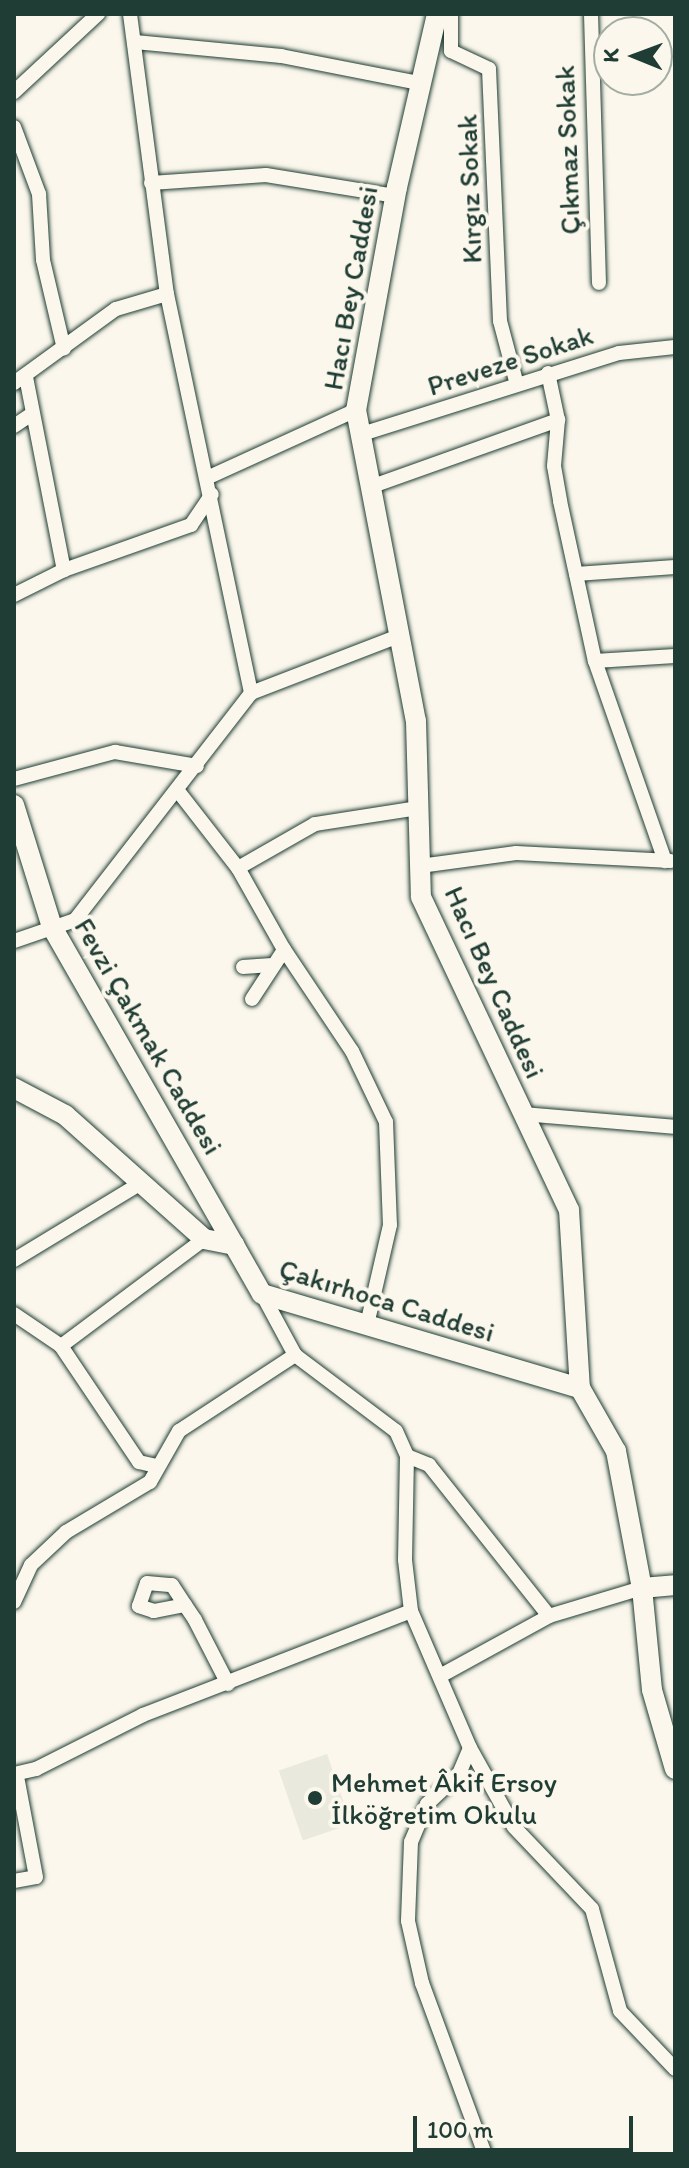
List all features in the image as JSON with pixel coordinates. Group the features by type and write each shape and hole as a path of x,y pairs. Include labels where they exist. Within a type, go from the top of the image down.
{"street":[{"path":"14,92 98,14"},
{"path":"130,14 167,294 209,477 251,693"},
{"name":"Hacı Bey Caddesi","path":"437,14 419,83 356,410 416,721 421,897 569,1210 580,1388 616,1451 642,1588 652,1690 675,1769"},
{"name":"Kırgız Sokak","path":"451,14 451,51 489,69 500,321 517,385"},
{"name":"Çıkmaz Sokak","path":"591,14 599,283"},
{"path":"135,42 281,56 419,83"},
{"path":"14,127 39,194 43,260 64,349"},
{"path":"151,183 266,175 396,196"},
{"path":"64,570 32,414 20,380 116,309 167,294"},
{"name":"Preveze Sokak","path":"362,434 619,353 675,347"},
{"path":"420,866 516,853 670,861 595,661 554,466 558,420 548,373"},
{"path":"209,477 356,410"},
{"path":"14,426 32,414"},
{"path":"370,487 558,420"},
{"path":"14,595 64,570 191,525 212,494"},
{"path":"576,574 675,567"},
{"path":"14,941 75,920 251,693 399,636"},
{"path":"595,661 675,656"},
{"path":"14,779 115,752 197,766"},
{"path":"178,791 238,868 284,950 352,1051 386,1122 390,1225 367,1325"},
{"name":"Fevzi Çakmak Caddesi","path":"14,805 52,927 234,1245"},
{"path":"238,868 315,824 418,808"},
{"path":"252,999 284,950"},
{"path":"243,967 272,965"},
{"path":"14,1088 65,1115 204,1239 234,1245"},
{"path":"524,1114 675,1127"},
{"path":"14,1260 141,1183"},
{"path":"61,1346 204,1239"},
{"name":"Çakırhoca Caddesi","path":"234,1245 262,1294 580,1388"},
{"path":"262,1294 295,1355 396,1431 407,1456 405,1560 411,1611 470,1748 514,1827 592,1909 620,2011 675,2069"},
{"path":"14,1314 61,1346 139,1462 156,1466"},
{"path":"14,1602 31,1565 66,1532 150,1482 156,1466 179,1431 295,1355"},
{"path":"407,1456 429,1465 549,1616"},
{"path":"185,1605 154,1618 139,1606 147,1583 172,1585 185,1605 228,1684"},
{"path":"440,1676 549,1616 642,1588 675,1585"},
{"path":"14,1881 36,1877 16,1775 143,1715 411,1611"},
{"path":"470,1748 459,1774 427,1804 411,1842 408,1921 422,1983 485,2154"}],"shaded area":[{"name":"Mehmet Âkif Ersoy İlköğretim Okulu","path":"327,1754 351,1824 303,1841 279,1771"}],"place":[{"name":"Mehmet Âkif Ersoy İlköğretim Okulu","path":"315,1798"}]}
